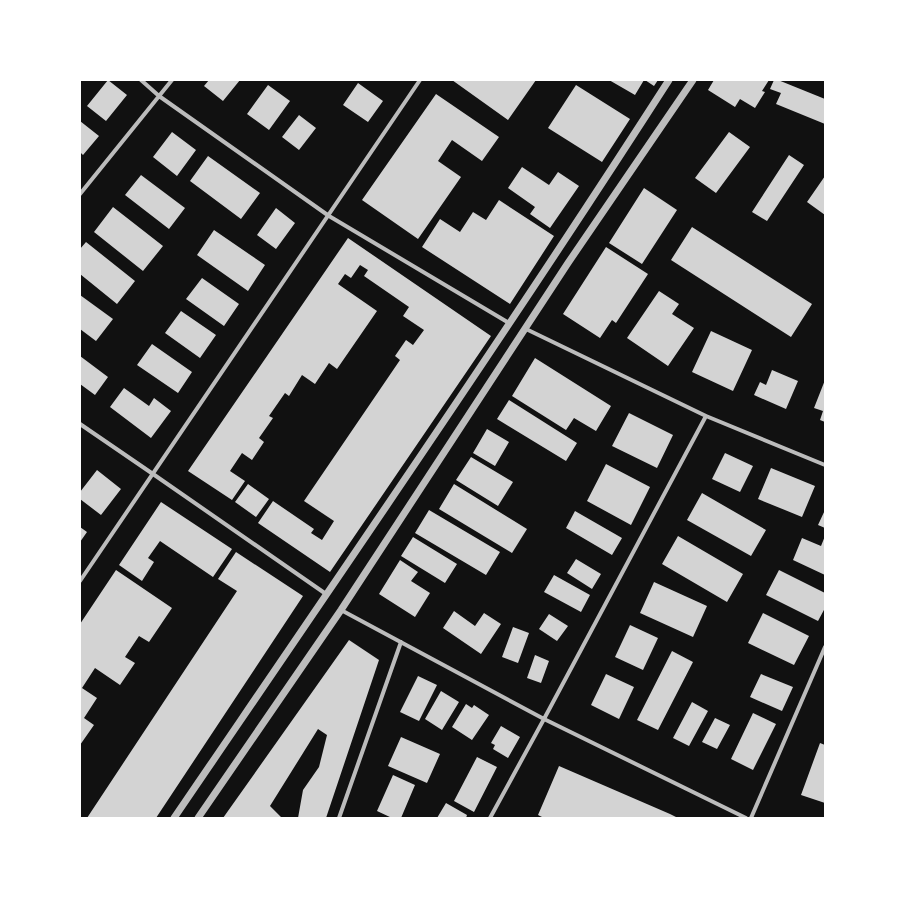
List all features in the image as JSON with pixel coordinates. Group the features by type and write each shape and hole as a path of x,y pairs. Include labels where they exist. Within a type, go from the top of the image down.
{"street":[{"path":"141,80 159,96 328,216 509,323"},
{"path":"80,194 172,80"},
{"path":"80,582 420,80"},
{"path":"174,818 456,405 669,80"},
{"path":"198,818 341,610 568,263 693,80"},
{"path":"526,329 706,416 825,465"},
{"path":"490,818 706,416"},
{"path":"80,424 326,594"},
{"path":"341,610 544,719 746,818"},
{"path":"339,818 401,642"},
{"path":"751,818 825,647"}],"building":[{"path":"108,80 127,95 106,121 87,106"},
{"path":"209,80 240,80 223,101 204,86"},
{"path":"452,80 536,80 508,120"},
{"path":"609,80 644,80 635,95"},
{"path":"645,80 658,80 654,86"},
{"path":"714,80 769,80 762,91 765,92 755,108 740,99 735,107 708,90"},
{"path":"774,80 778,80 825,99 825,124 776,104 781,93 770,89"},
{"path":"358,83 383,101 368,122 343,105"},
{"path":"268,85 290,101 269,130 247,114"},
{"path":"576,85 630,119 602,162 548,128"},
{"path":"436,94 499,137 482,161 452,140 438,161 461,177 418,239 362,200"},
{"path":"299,115 316,128 299,150 282,137"},
{"path":"80,121 99,136 83,155 80,152"},
{"path":"172,132 196,150 177,176 153,157"},
{"path":"729,132 750,147 716,193 695,178"},
{"path":"789,155 804,165 767,221 752,212"},
{"path":"208,156 260,193 241,219 190,181"},
{"path":"522,167 549,185 558,172 579,186 550,228 530,214 535,207 508,188"},
{"path":"141,175 185,208 169,229 125,195"},
{"path":"825,176 825,215 807,202"},
{"path":"644,188 677,210 642,264 609,243"},
{"path":"499,200 554,236 510,304 422,247 440,219 460,232 473,212 486,220"},
{"path":"113,207 163,246 143,271 94,232"},
{"path":"276,208 295,223 276,249 257,235"},
{"path":"692,227 812,304 791,337 671,260"},
{"path":"214,230 265,265 248,291 197,255"},
{"path":"348,238 491,336 330,572 258,523 273,501 314,529 311,533 322,540 334,521 304,501 400,360 395,356 406,340 413,345 424,330 403,316 409,307 364,276 368,270 360,265 351,278 345,274 338,284 377,311 337,369 329,363 315,384 302,375 289,396 285,393 269,416 273,418 259,438 264,442 252,460 242,453 230,471 245,481 232,500 188,471"},
{"path":"86,242 135,281 117,304 80,274 80,249"},
{"path":"606,247 648,274 616,323 612,320 600,338 563,314"},
{"path":"202,278 239,304 224,326 186,299"},
{"path":"659,291 679,304 672,314 694,328 668,366 627,338"},
{"path":"80,295 113,319 96,341 80,329"},
{"path":"181,311 216,335 200,358 165,333"},
{"path":"711,331 752,350 733,391 692,372"},
{"path":"152,344 192,372 178,393 137,365"},
{"path":"80,356 108,377 95,395 80,384"},
{"path":"535,358 611,406 596,431 574,418 566,430 512,396"},
{"path":"772,370 798,381 786,409 754,395 760,382 766,385"},
{"path":"825,380 825,422 820,420 823,411 814,408"},
{"path":"124,388 149,406 154,398 171,411 151,438 110,407"},
{"path":"509,400 577,443 566,461 497,419"},
{"path":"629,413 673,435 657,468 612,446"},
{"path":"487,429 509,442 495,466 473,453"},
{"path":"725,453 753,466 740,492 712,479"},
{"path":"471,457 513,482 498,506 456,480"},
{"path":"606,464 650,487 631,525 587,501"},
{"path":"771,468 815,486 802,517 758,499"},
{"path":"97,470 121,489 101,515 80,499 80,492"},
{"path":"248,484 269,499 256,517 235,502"},
{"path":"454,484 527,529 512,553 439,509"},
{"path":"702,493 766,530 751,556 687,520"},
{"path":"161,502 232,549 213,577 160,541 148,558 154,562 142,581 119,565"},
{"path":"429,510 500,552 486,575 415,533"},
{"path":"825,510 825,528 818,525"},
{"path":"575,511 622,538 612,555 566,528"},
{"path":"80,527 87,532 80,542"},
{"path":"678,536 743,574 727,602 662,564"},
{"path":"825,536 825,575 793,560 802,538 821,546"},
{"path":"413,537 457,564 445,583 401,556"},
{"path":"236,552 303,596 156,818 87,818 237,591 218,579"},
{"path":"576,559 601,574 592,589 567,573"},
{"path":"400,560 418,572 411,581 430,593 415,617 379,594"},
{"path":"116,570 172,608 149,642 139,636 125,657 135,663 120,685 95,668 82,688 97,698 84,718 94,725 80,745 80,624"},
{"path":"779,570 825,593 825,608 818,621 766,595"},
{"path":"554,575 590,595 581,612 544,592"},
{"path":"654,582 707,606 693,637 640,613"},
{"path":"454,611 475,626 484,613 501,624 481,654 443,628"},
{"path":"763,613 809,636 794,665 748,643"},
{"path":"549,614 568,626 557,641 539,629"},
{"path":"630,625 658,638 643,670 615,657"},
{"path":"513,627 529,633 518,663 502,657"},
{"path":"349,640 379,660 326,818 298,818 303,790 319,767 327,735 318,729 270,806 282,818 223,818"},
{"path":"672,651 693,662 658,730 637,720"},
{"path":"535,655 549,661 541,683 527,678"},
{"path":"606,674 634,687 619,719 591,705"},
{"path":"761,674 793,687 782,711 750,697"},
{"path":"418,676 437,685 419,721 400,712"},
{"path":"441,691 459,702 442,730 425,719"},
{"path":"692,702 708,711 689,746 673,738"},
{"path":"466,704 472,708 474,705 489,715 472,740 452,727"},
{"path":"753,713 776,724 753,770 731,759"},
{"path":"715,718 730,725 717,749 702,742"},
{"path":"501,726 520,737 508,758 493,749 495,745 491,743"},
{"path":"401,737 440,754 427,783 388,766"},
{"path":"820,743 825,745 825,803 801,795"},
{"path":"477,757 497,767 474,812 454,801"},
{"path":"559,766 678,818 544,818 538,815"},
{"path":"393,775 415,785 401,818 392,818 377,811"},
{"path":"446,803 467,815 466,818 437,818"}]}
